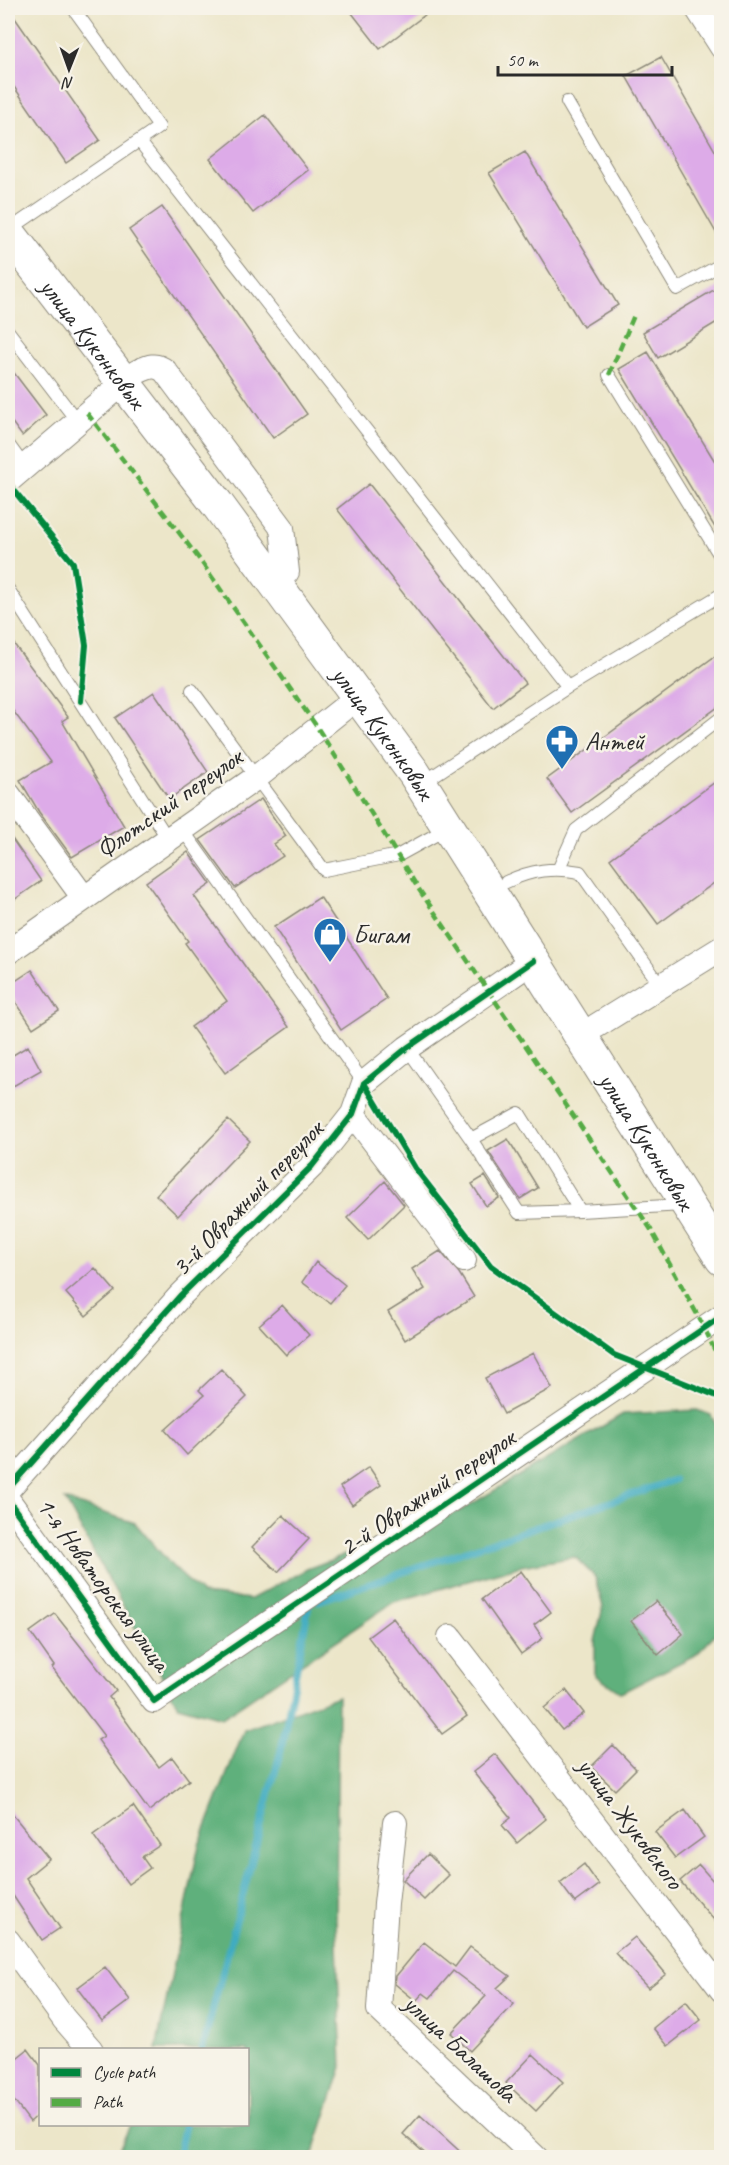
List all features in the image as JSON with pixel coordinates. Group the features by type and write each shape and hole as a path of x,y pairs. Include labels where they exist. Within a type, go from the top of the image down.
{"main road":[{"name":"улица Куконковых","path":"10,226 287,572 433,776 506,882 722,1224"},
{"name":"улица Куконковых","path":"130,377 359,696 449,828 722,1259"}],"street":[{"path":"697,8 722,47"},
{"path":"16,473 130,377"},
{"name":"Флотский переулок","path":"8,952 257,777 359,696"},
{"path":"8,794 84,898"},
{"path":"596,1026 722,948"},
{"name":"3-й Овражный переулок","path":"8,1489 180,1296 312,1166 352,1114 364,1083 407,1048 533,960"},
{"path":"352,1114 464,1260"},
{"name":"2-й Овражный переулок","path":"154,1701 722,1316"},
{"name":"1-я Новаторская улица","path":"8,1500 154,1701"},
{"name":"улица Жуковского","path":"450,1637 722,1990"},
{"name":"улица Балашова","path":"395,1823 386,1904 379,2009 536,2157"},
{"path":"8,1941 64,2019 90,2048"}],"lane":[{"path":"10,226 140,142 159,127 73,8"},
{"path":"567,102 676,289 722,264"},
{"path":"140,142 568,687"},
{"path":"8,331 77,421"},
{"path":"609,375 722,559"},
{"path":"8,444 16,473"},
{"path":"8,589 175,834 364,1083"},
{"path":"433,776 568,687 722,594"},
{"path":"192,690 324,870 399,855 449,828"},
{"path":"559,868 576,830 719,723"},
{"path":"506,882 526,872 559,868 580,872 661,986"},
{"path":"407,1048 471,1139 519,1213 687,1205"},
{"path":"471,1139 519,1113 579,1211"}],"green space":[{"path":"697,1410 711,1415 721,1435 721,1629 697,1654 621,1693 595,1675 595,1641 603,1607 595,1577 575,1557 521,1566 394,1602 222,1718 178,1706 65,1500 135,1523 172,1566 202,1594 251,1599 307,1569 458,1512 623,1414"},
{"path":"338,1696 336,1921 342,2067 312,2157 116,2157 130,2126 249,2126 249,2048 156,2048 199,1845 244,1730"}],"building":[{"path":"8,8 100,140 66,163 8,78"},
{"path":"348,8 434,8 380,49"},
{"path":"661,57 722,163 722,243 626,76"},
{"path":"265,115 308,170 253,213 210,159"},
{"path":"525,152 618,305 583,327 489,173"},
{"path":"162,207 307,414 273,438 129,230"},
{"path":"722,285 722,319 658,358 643,332"},
{"path":"648,352 722,473 722,539 619,369"},
{"path":"8,365 46,415 22,436 8,417"},
{"path":"369,484 525,683 493,708 337,509"},
{"path":"8,636 68,717 62,721 124,826 72,857 39,812 20,780 51,762 8,704"},
{"path":"722,651 722,704 572,813 547,779"},
{"path":"154,692 208,772 169,799 115,718"},
{"path":"722,777 722,877 658,924 610,859"},
{"path":"261,799 286,836 274,844 283,856 235,888 200,840"},
{"path":"8,833 41,881 8,904"},
{"path":"188,852 211,884 194,896 289,1027 225,1073 191,1027 227,1001 185,943 188,941 146,882"},
{"name":"Бигам","path":"320,897 387,999 341,1030 274,927"},
{"path":"32,970 59,1011 33,1028 8,990 8,986"},
{"path":"28,1046 41,1070 8,1089 8,1058"},
{"path":"228,1120 250,1141 178,1216 156,1195"},
{"path":"508,1139 538,1188 520,1199 488,1151"},
{"path":"485,1176 499,1198 486,1206 472,1184"},
{"path":"385,1181 404,1205 368,1240 347,1218"},
{"path":"440,1251 459,1273 474,1297 405,1340 388,1312 425,1289 412,1269"},
{"path":"316,1262 345,1285 330,1303 302,1282"},
{"path":"95,1268 115,1291 86,1316 66,1293"},
{"path":"282,1305 309,1335 286,1355 259,1325"},
{"path":"533,1353 552,1388 504,1414 485,1378"},
{"path":"221,1369 247,1397 187,1455 165,1430 204,1395 199,1390"},
{"path":"369,1467 381,1485 352,1505 340,1487"},
{"path":"283,1515 309,1539 278,1572 252,1547"},
{"path":"521,1571 551,1612 534,1625 543,1638 521,1654 482,1599"},
{"path":"656,1601 683,1634 658,1655 631,1621"},
{"path":"55,1614 116,1691 109,1697 159,1767 172,1757 189,1780 149,1811 98,1740 104,1736 52,1668 54,1666 30,1632"},
{"path":"393,1618 467,1716 442,1734 368,1637"},
{"path":"566,1690 584,1713 562,1730 544,1708"},
{"path":"613,1745 636,1769 615,1790 591,1767"},
{"path":"495,1754 546,1819 517,1843 502,1825 511,1818 473,1772"},
{"path":"133,1806 160,1845 142,1857 150,1868 128,1884 93,1835"},
{"path":"8,1809 49,1859 26,1878 60,1928 42,1940 10,1891 8,1893"},
{"path":"685,1810 704,1837 675,1858 655,1832"},
{"path":"428,1854 449,1875 424,1900 403,1880"},
{"path":"584,1864 599,1885 575,1903 560,1883"},
{"path":"699,1865 722,1891 722,1929 680,1881"},
{"path":"635,1937 666,1974 648,1988 615,1953"},
{"path":"424,1942 455,1967 470,1947 510,1976 497,1988 514,2004 470,2051 451,2033 486,1996 453,1971 430,1998 423,1993 416,2001 395,1984 396,1976"},
{"path":"105,1967 130,2000 102,2021 77,1988"},
{"path":"686,2001 701,2020 668,2046 653,2028"},
{"path":"28,2049 39,2064 39,2114 30,2122 8,2093 8,2065"},
{"path":"533,2054 563,2082 536,2111 506,2083"},
{"path":"420,2115 466,2157 429,2157 403,2134"}],"waterway":[{"path":"319,1601 674,1480"},
{"path":"203,2048 281,1750 309,1605"},
{"path":"178,2158 185,2126"}],"marked path":[{"path":"609,375 635,313"},
{"path":"87,413 200,560 317,727 418,888 650,1228 704,1327 722,1366"}],"cycle path":[{"path":"8,483 73,563 86,645 81,701"},
{"path":"8,1489 180,1296 312,1166 353,1114 364,1083 407,1048 533,961"},
{"path":"364,1083 415,1168 491,1266 614,1355 722,1398"},
{"path":"8,1500 154,1701 722,1316"}],"place":[{"name":"Антей","path":"562,770"},
{"name":"Бигам","path":"330,963"}]}
